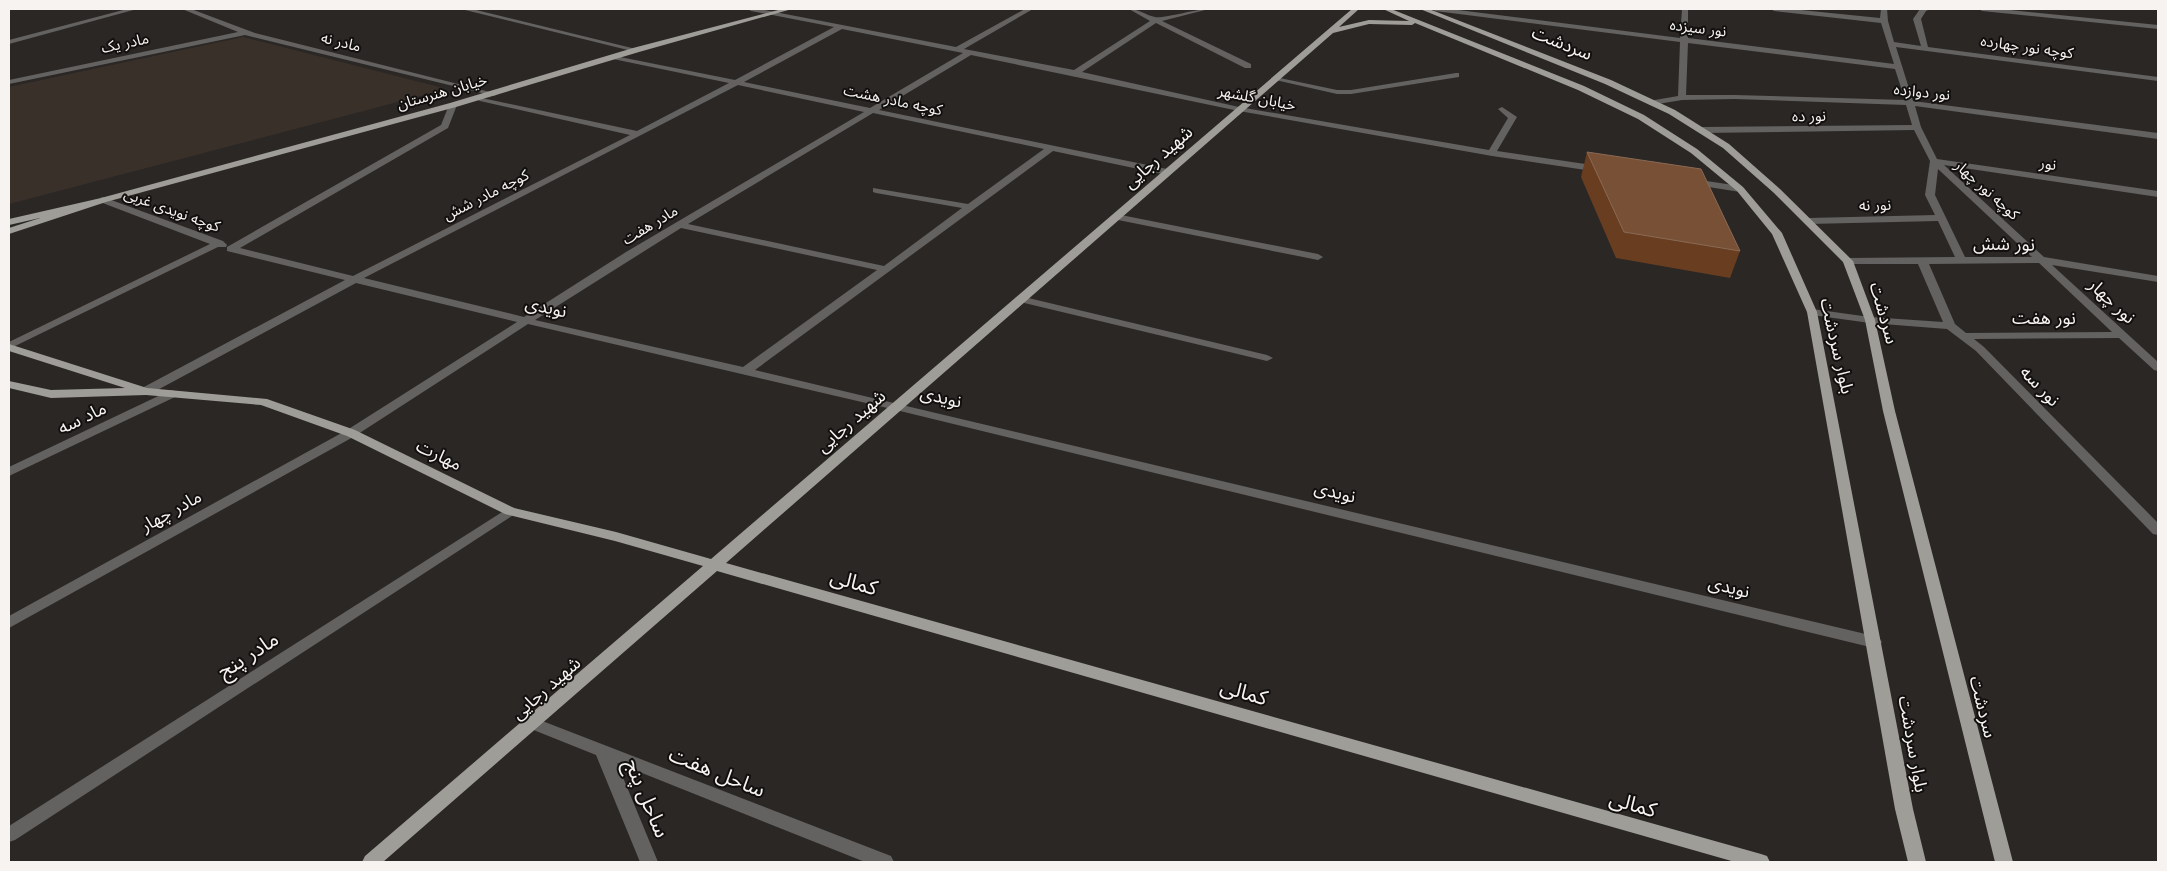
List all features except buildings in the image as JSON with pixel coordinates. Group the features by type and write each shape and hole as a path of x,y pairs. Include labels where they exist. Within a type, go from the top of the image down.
{"main road":[{"name":"خیابان هنرستان","path":"9,222 103,200 453,106 636,50 789,9"},
{"name":"شهید رجایی","path":"371,862 1356,9"},
{"name":"بلوار سردشت","path":"1386,9 1581,88 1640,117 1694,150 1740,189 1777,233 1812,312 1904,809 1917,862"},
{"name":"سردشت","path":"1423,9 1608,82 1702,130 1726,146 1777,190 1848,261 1870,320 1888,411 2004,862"},
{"path":"1328,33 1369,22 1426,25"},
{"name":"خیابان هنرستان","path":"9,231 103,200"},
{"name":"مهارت","path":"9,346 146,391"},
{"name":"مهارت","path":"9,385 51,394 146,391 263,402 351,433 510,511 616,537 715,565"},
{"name":"کمالی","path":"715,565 1761,862"}],"street":[{"path":"9,42 134,9"},
{"name":"مادر نه","path":"185,9 247,32 494,94"},
{"path":"464,9 636,50"},
{"name":"خیابان گلشهر","path":"751,9 958,49 1239,109 1492,153 1607,170"},
{"path":"958,49 1030,9"},
{"path":"1132,9 1248,66"},
{"path":"1075,73 1156,20 1206,9"},
{"name":"نور سیزده","path":"1435,9 1898,67"},
{"path":"1682,98 1685,9"},
{"path":"1774,9 1884,21"},
{"path":"1884,9 1884,21 1917,127 1934,162 1930,195 1961,260"},
{"path":"1924,48 1917,19 1927,9"},
{"path":"1982,9 2158,27"},
{"name":"کوچه مادر شش","path":"146,391 256,330 740,82 840,27"},
{"name":"مادر یک","path":"9,82 247,32"},
{"name":"کوچه نور چهارده","path":"1891,44 2158,79"},
{"name":"مادر هفت","path":"351,433 680,225 970,52"},
{"name":"کوچه مادر هشت","path":"613,57 1167,172"},
{"path":"1275,79 1337,92 1351,92 1456,75"},
{"name":"نور دوازده","path":"1652,103 1682,98 1735,97 1910,103 2158,136"},
{"path":"478,98 639,134"},
{"path":"231,249 445,126 453,106"},
{"path":"1492,153 1513,118 1502,109"},
{"name":"نور ده","path":"1702,130 1917,127"},
{"path":"746,371 1051,148"},
{"name":"نور","path":"1934,162 2158,194"},
{"name":"کوچه نور چهار","path":"1934,162 2042,260"},
{"path":"1683,181 1740,189"},
{"path":"876,190 970,207"},
{"name":"کوچه نویدی غربی","path":"103,200 231,249"},
{"path":"1116,216 1318,257"},
{"name":"نور نه","path":"1809,221 1941,218"},
{"path":"680,225 885,269"},
{"path":"9,346 218,243"},
{"name":"نویدی","path":"231,249 527,321 896,406 1874,642"},
{"path":"1812,312 1870,320 1950,326 1922,260"},
{"name":"نور شش","path":"1848,261 2042,260 2158,279"},
{"name":"نور چهار","path":"2042,260 2158,368"},
{"path":"1020,299 1267,358"},
{"name":"نور سه","path":"1950,326 1980,349 2158,531"},
{"name":"نور هفت","path":"1964,336 2124,335"},
{"name":"ماد سه","path":"9,472 171,394"},
{"name":"مادر چهار","path":"9,623 351,433"},
{"name":"مادر پنج","path":"9,835 510,511"},
{"name":"ساحل هفت","path":"532,723 885,862"},
{"name":"ساحل پنج","path":"603,751 649,862"}],"shaded area":[{"path":"243,37 447,89 9,204 9,87"}]}
